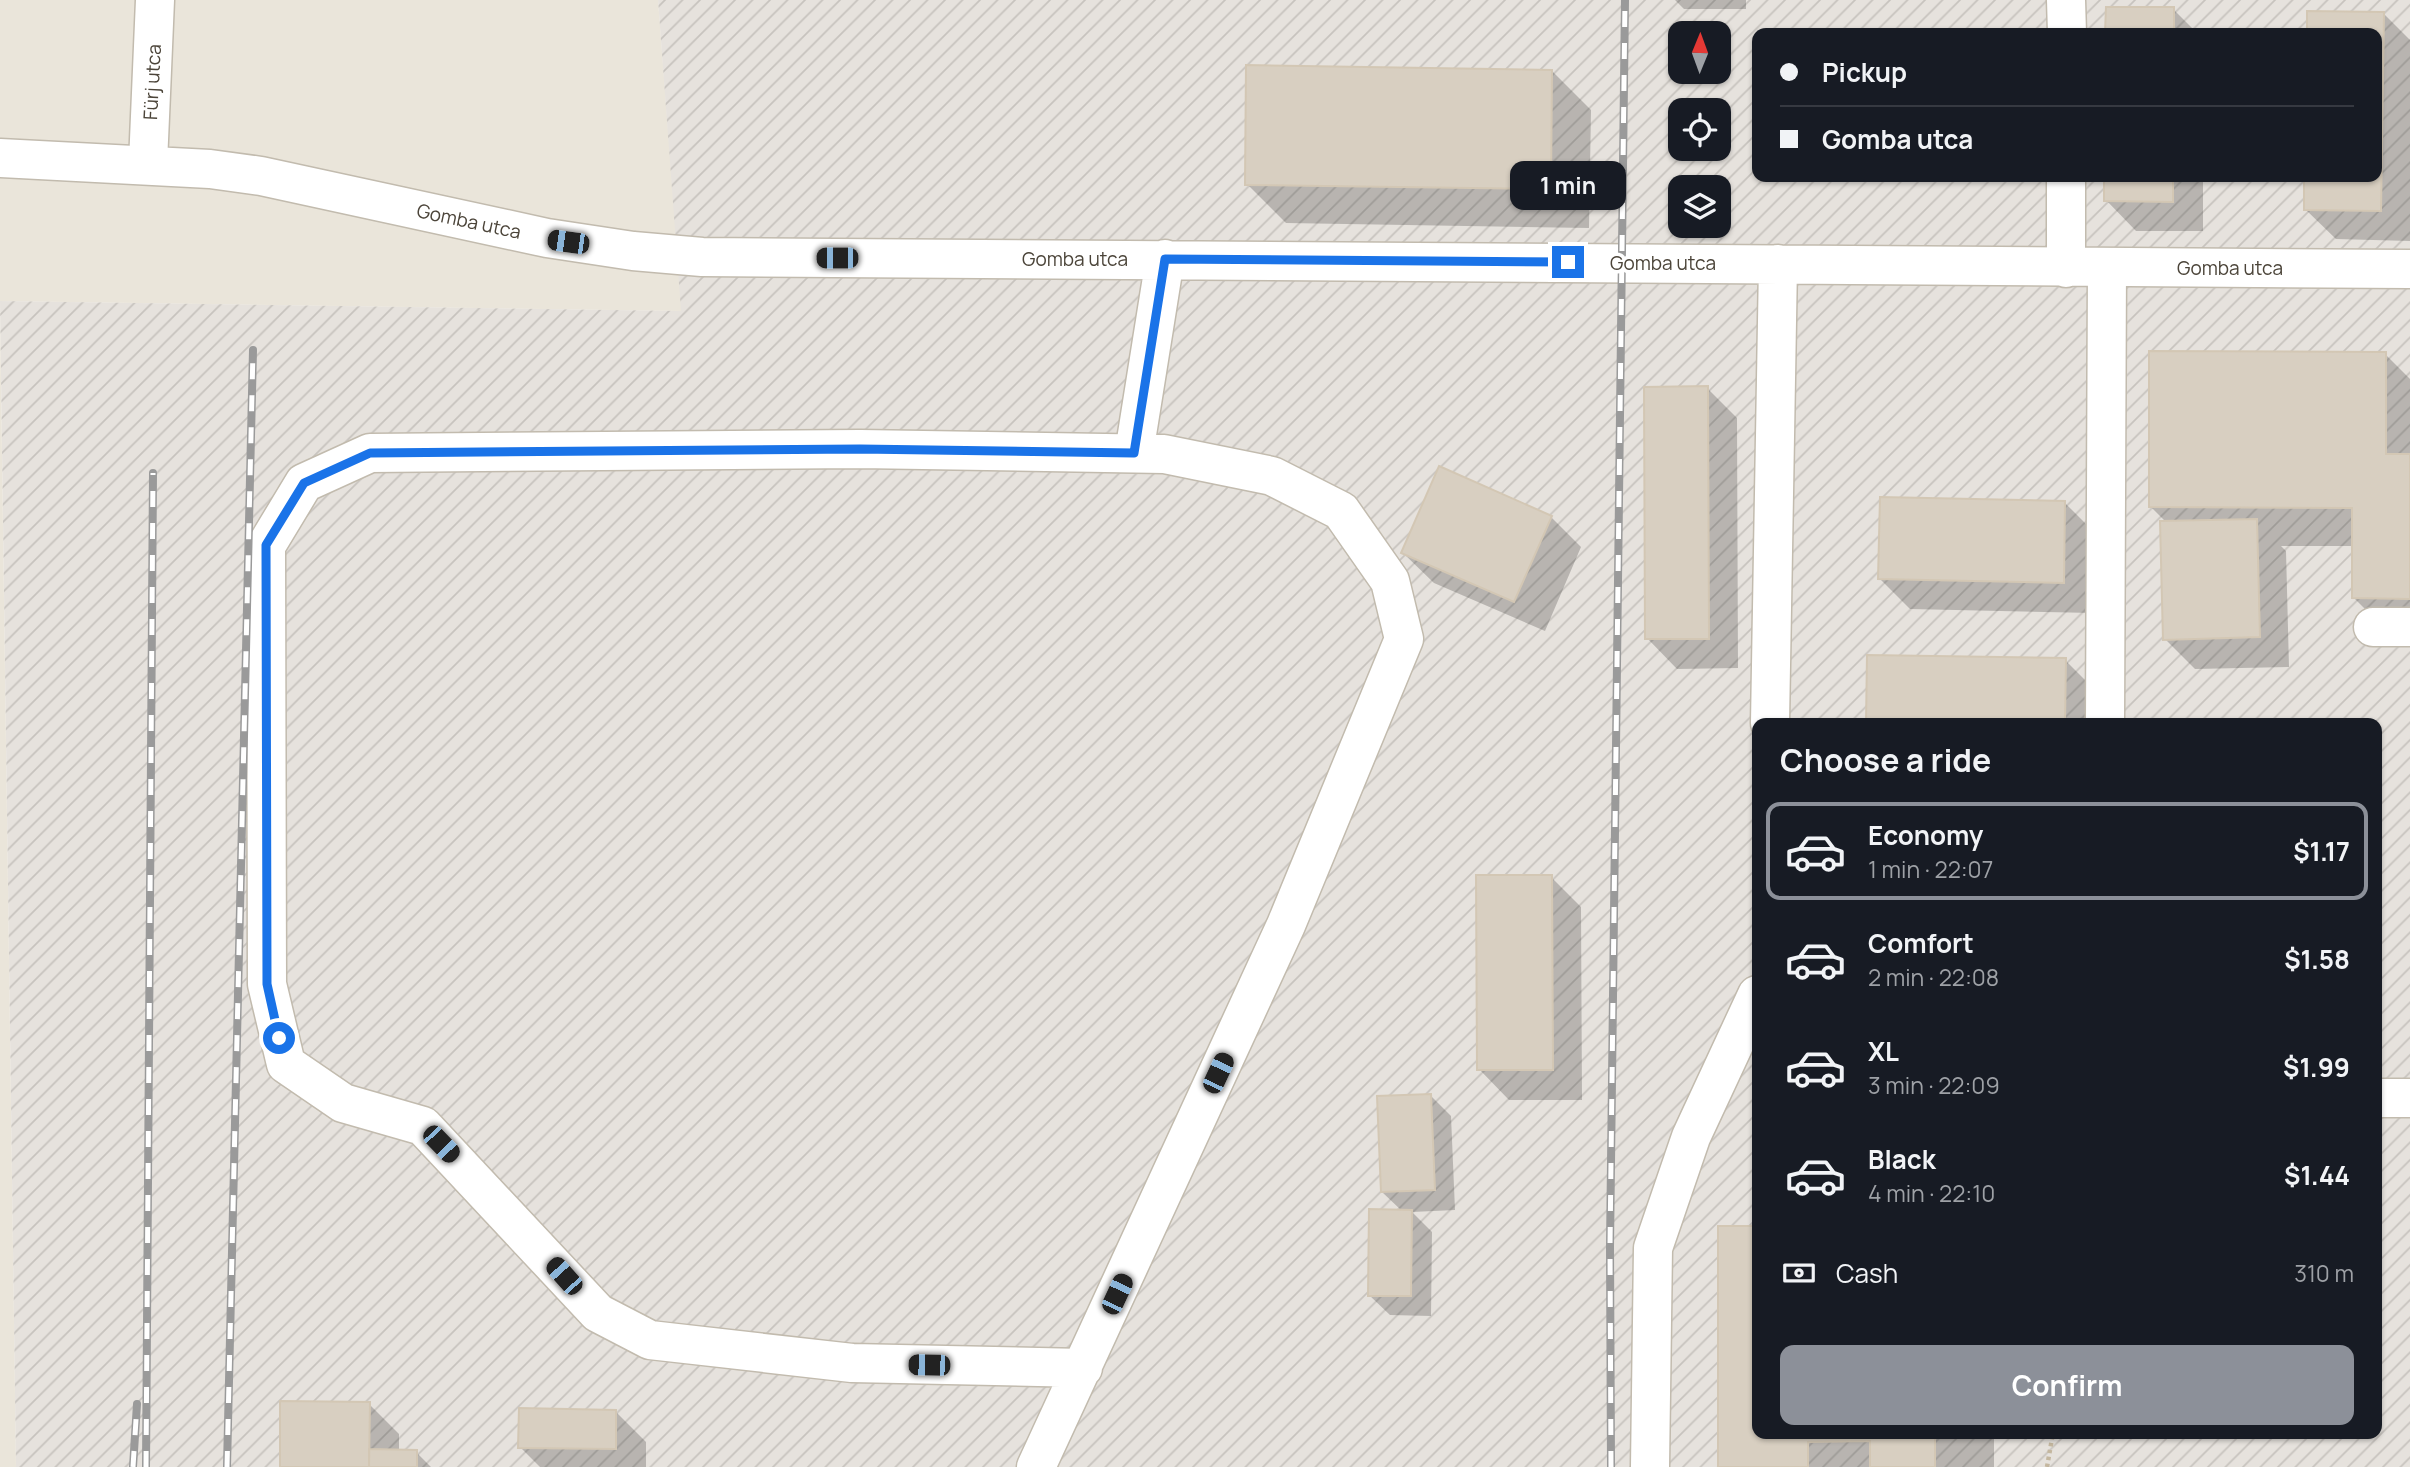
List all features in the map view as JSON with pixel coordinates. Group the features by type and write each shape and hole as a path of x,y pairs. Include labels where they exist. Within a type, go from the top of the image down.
{"street":[{"name":"Fürj utca","path":"148,163 155,0"},
{"path":"2066,0 2067,28"},
{"name":"Gomba utca","path":"0,158 148,163 261,176 547,239 702,257 2410,269"},
{"path":"2066,182 2066,268"},
{"path":"1134,453 1165,259"},
{"path":"1770,718 1778,264"},
{"path":"2105,718 2107,267"},
{"path":"1035,1467 1083,1368 1286,925 1404,639 1390,581 1342,511 1272,476 1164,454 1134,453 860,449 370,453 304,483 266,545 267,984 286,1064 343,1103 423,1126 598,1313 650,1340 852,1363 1083,1368"},
{"path":"1650,1467 1653,1248 1691,1137 1752,1006"},
{"path":"2382,1098 2410,1098"}],"path":[{"path":"2047,1467 2052,1439"}],"shaded area":[{"path":"0,0 658,0 682,311 0,301"},
{"path":"658,0 2410,0 2410,1467 16,1467 0,301 681,311"},
{"path":"0,311 16,1467 0,1467"}],"building":[{"path":"2106,7 2174,7 2174,28 2105,28"},
{"path":"2307,11 2384,12 2382,145 2382,28 2307,28"},
{"path":"1246,65 1552,70 1551,189 1245,185"},
{"path":"2104,182 2173,182 2173,202 2104,201"},
{"path":"2304,182 2381,182 2381,211 2304,210"},
{"path":"2149,351 2386,352 2386,454 2410,454 2410,599 2352,598 2352,508 2149,507"},
{"path":"1708,386 1709,639 1645,639 1644,387"},
{"path":"1439,466 1552,516 1514,602 1401,553"},
{"path":"1880,497 2065,501 2064,583 1878,579"},
{"path":"2257,519 2260,637 2163,640 2160,521"},
{"path":"1867,655 2066,658 2065,718 1866,718"},
{"path":"1476,875 1552,875 1553,1070 1477,1070"},
{"path":"1431,1094 1435,1190 1381,1192 1377,1096"},
{"path":"1369,1209 1412,1210 1411,1296 1368,1296"},
{"path":"1718,1226 1752,1226 1752,1439 1935,1439 1935,1467 1870,1467 1870,1441 1808,1442 1808,1467 1718,1467"},
{"path":"280,1401 370,1402 369,1467 280,1467"},
{"path":"519,1408 616,1410 616,1449 518,1448"},
{"path":"369,1449 417,1450 417,1467 369,1467"}],"railway":[{"path":"1611,1467 1610,1246 1625,0"},
{"path":"227,1467 253,350"},
{"path":"146,1467 153,473"},
{"path":"133,1467 137,1404"}],"route":[{"path":"279,1038 267,984 266,545 304,483 370,453 860,449 1134,453 1165,259 1568,262"}]}
